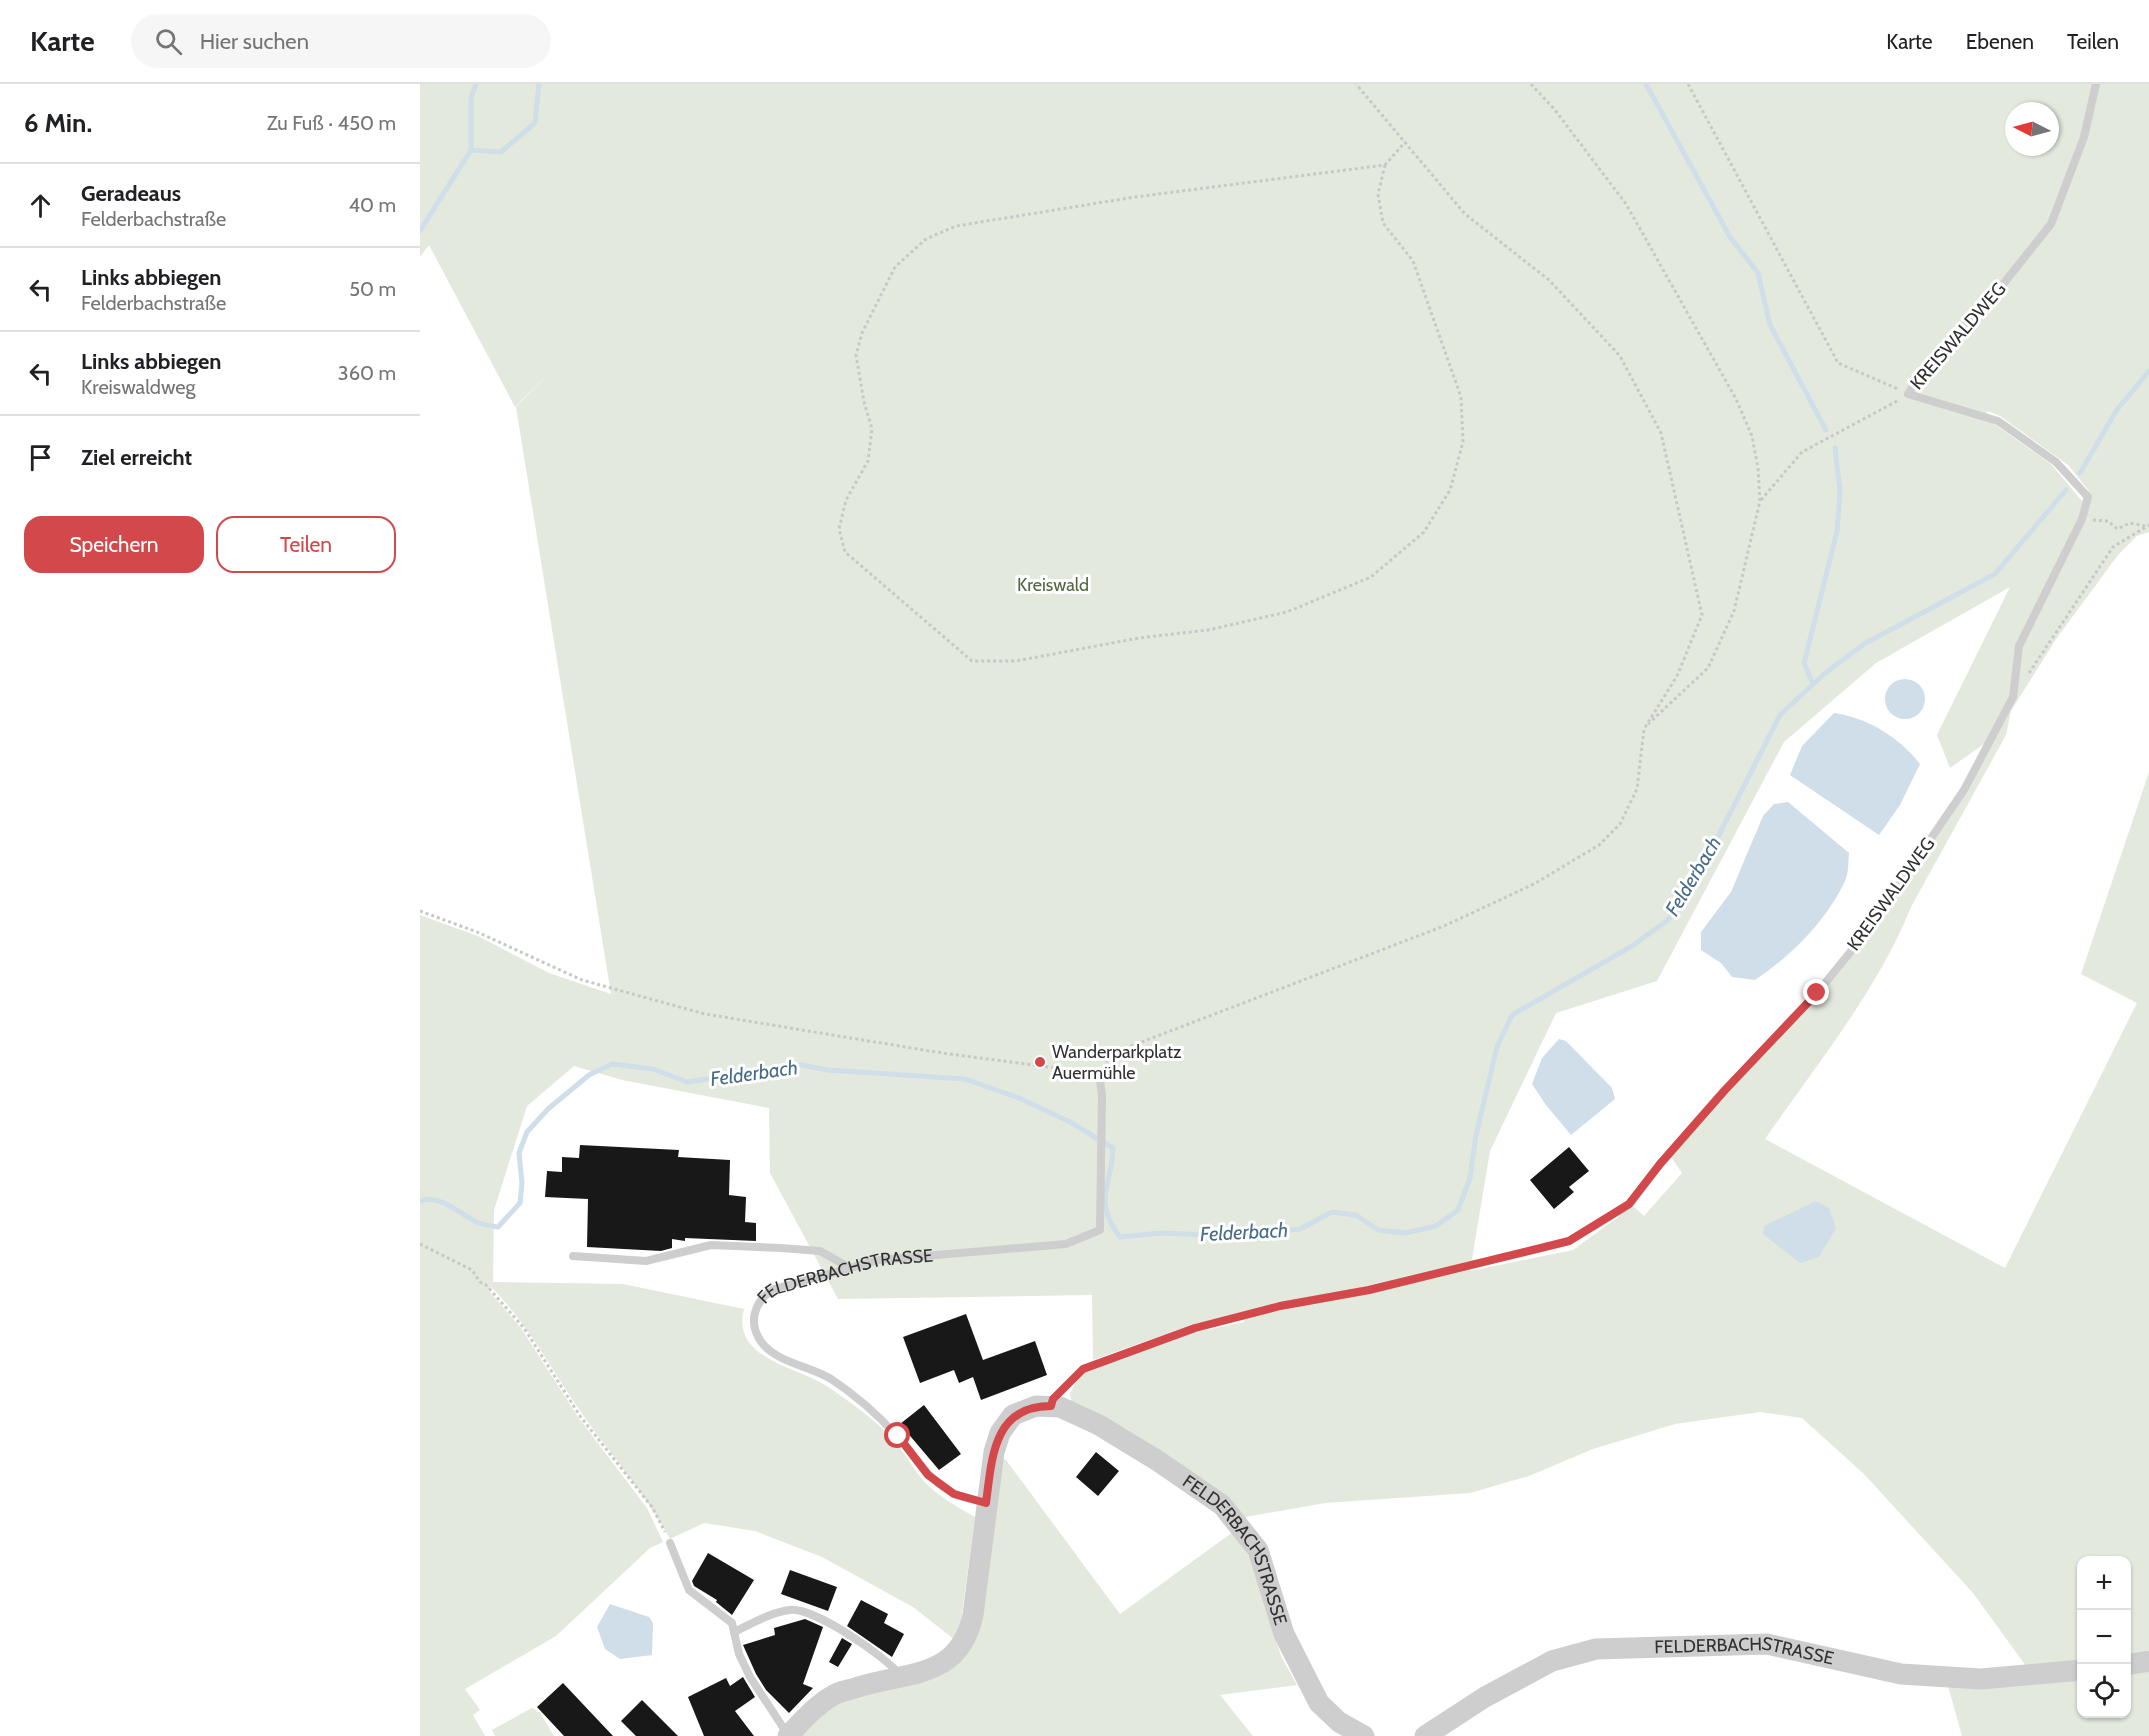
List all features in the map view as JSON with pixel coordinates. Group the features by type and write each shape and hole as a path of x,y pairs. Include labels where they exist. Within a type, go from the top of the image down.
{"street":[{"name":"FELDERBACHSTRASSE","path":"788,1736 833,1695 945,1663 956,1655 964,1643 972,1615 994,1452 1007,1423 1023,1409 1051,1406 1099,1425 1158,1461 1222,1505 1258,1550 1284,1634 1319,1703 1339,1722 1364,1736"},
{"name":"FELDERBACHSTRASSE","path":"1425,1736 1485,1697 1552,1661 1596,1649 1767,1644 1901,1674 1981,1679 2077,1670"},
{"path":"2131,1664 2149,1660"}],"lane":[{"name":"KREISWALDWEG","path":"1051,1406 1053,1399 1083,1369 1195,1328 1280,1306 1369,1290 1569,1241 1629,1204 1660,1164 1725,1090 1817,993 1869,929 1964,790 2013,697 2019,646 2082,519 2088,497 2056,462 1998,421 1908,394 1925,368 2004,283 2051,224 2084,137 2096,84"},
{"name":"FELDERBACHSTRASSE","path":"986,1503 954,1494 928,1475 898,1436 830,1378 787,1360 763,1344 753,1325 756,1307 763,1296 787,1285 879,1260 1066,1244 1100,1230 1099,1073"},
{"path":"573,1256 646,1261 711,1245 781,1248 820,1251 850,1268"},
{"path":"670,1543 689,1590 732,1623 741,1660 788,1736"},
{"path":"734,1632 790,1610 806,1611 879,1654 900,1676"}],"path":[{"path":"420,911 477,932 582,980 705,1014 942,1053 1099,1073 1113,1053 1444,926 1534,884 1599,845 1620,824 1637,789 1644,729 1677,676 1702,615 1661,433 1620,356 1550,280 1465,214 1356,84"},
{"path":"1531,84 1555,110 1626,204 1736,399 1752,436 1759,476 1760,501 1734,611 1708,668 1644,729"},
{"path":"1688,84 1838,363 1908,394"},
{"path":"1385,165 1135,197 956,226 926,239 895,267 862,333 856,355 864,402 872,429 868,461 846,500 839,529 845,552 972,661 1016,661 1139,638 1208,630 1287,612 1371,577 1424,532 1450,490 1463,442 1461,397 1413,261 1383,223 1378,194 1385,165 1405,142"},
{"path":"1760,501 1802,452 1908,394"},
{"path":"2082,519 2108,521 2117,529 2130,523 2148,526"},
{"path":"2013,697 2113,547 2148,526"},
{"path":"420,1244 472,1270 480,1282 486,1285 524,1328 595,1436 652,1507 670,1543"}],"green space":[{"name":"Kreiswald","path":"420,84 2149,84 2149,532 2137,536 2118,555 2056,639 2011,711 2006,735 1911,907 1882,967 1845,1026 1765,1139 2005,1268 2137,1003 2081,974 2149,772 2149,1650 2131,1655 2131,1556 2077,1556 2077,1662 2026,1666 1973,1593 1864,1474 1802,1418 1760,1412 1675,1424 1593,1449 1529,1476 1470,1493 1325,1503 1245,1517 1071,1401 1070,1393 1083,1369 1196,1332 1245,1322 1242,1315 1194,1324 1093,1360 1092,1295 838,1299 770,1173 769,1108 622,1080 574,1066 527,1106 494,1210 493,1282 623,1284 744,1309 742,1326 747,1339 756,1350 782,1366 825,1385 860,1410 893,1439 919,1475 934,1491 975,1517 960,1629 955,1640 913,1607 822,1557 755,1531 704,1523 670,1539 651,1507 585,1418 518,1318 491,1287 488,1290 521,1328 578,1417 647,1508 663,1542 650,1548 556,1636 465,1689 480,1710 473,1715 485,1736 420,1736 420,915 478,936 549,973 611,994 516,407 553,369 515,407 429,245 420,257","holes":["1988,411 2000,416 2068,465 2089,491 2082,501 2051,464 1983,416","2010,587 1937,735 1950,768 1988,741 1917,865 1760,1057 1671,1157 1682,1173 1644,1216 1633,1206 1573,1250 1470,1271 1490,1151 1556,1013 1657,981 1784,742 1876,663"]},
{"path":"997,1456 1006,1460 1120,1614 1233,1532 1254,1562 1265,1608 1281,1656 1297,1685 1220,1695 1253,1736 798,1736 834,1700 963,1655"},
{"path":"2149,1667 2149,1736 1962,1736 1948,1686 2077,1677 2077,1718 2131,1718 2131,1671"},
{"path":"532,1708 540,1713 554,1736 495,1736 492,1730"}],"shaded area":[{"path":"1905,679 1919,685 1925,699 1919,713 1905,719 1891,713 1885,699 1891,685"},
{"path":"1834,713 1859,719 1882,730 1902,745 1920,764 1900,805 1879,835 1790,775 1802,746"},
{"path":"1788,802 1849,853 1846,878 1818,923 1782,960 1755,980 1732,977 1721,963 1701,950 1701,932 1731,892 1763,816 1774,804"},
{"path":"1559,1039 1566,1041 1612,1088 1615,1099 1571,1135 1532,1084 1542,1058"},
{"path":"1816,1201 1829,1208 1836,1228 1819,1257 1800,1263 1763,1234 1764,1226"},
{"path":"610,1604 649,1617 653,1623 652,1655 620,1659 605,1649 597,1627"}],"building":[{"path":"580,1145 679,1150 678,1157 730,1160 729,1195 746,1197 745,1222 756,1223 756,1241 672,1239 672,1248 661,1251 587,1247 588,1199 545,1197 547,1171 562,1172 562,1157 579,1158"},
{"path":"1569,1147 1589,1171 1569,1187 1574,1192 1554,1209 1530,1180"},
{"path":"966,1314 983,1360 1035,1341 1047,1375 981,1400 973,1377 959,1383 954,1370 920,1383 903,1337"},
{"path":"924,1405 961,1454 939,1470 900,1424"},
{"path":"1096,1452 1119,1471 1098,1496 1076,1477"},
{"path":"708,1553 754,1580 732,1615 716,1602 717,1600 694,1586 692,1581"},
{"path":"790,1570 837,1587 828,1611 781,1594"},
{"path":"861,1600 888,1614 884,1623 904,1634 892,1657 847,1626"},
{"path":"805,1619 823,1627 803,1684 813,1688 789,1713 766,1690 743,1645 775,1635 774,1628"},
{"path":"842,1638 852,1644 838,1667 829,1662"},
{"path":"743,1677 755,1697 735,1711 754,1736 704,1736 688,1697 726,1678 730,1686"},
{"path":"563,1683 613,1736 564,1736 537,1707"},
{"path":"642,1700 678,1736 636,1736 621,1721"}],"waterway":[{"path":"471,150 471,98 476,84"},
{"path":"420,231 471,150 501,152 535,123 539,84"},
{"path":"1646,84 1730,237 1758,273 1770,325 1826,430"},
{"name":"Felderbach","path":"2080,473 2116,411 2149,371"},
{"path":"1813,684 1804,663 1837,531 1840,492 1835,448"},
{"name":"Felderbach","path":"420,1201 436,1200 479,1223 498,1227 520,1203 522,1183 519,1153 527,1132 548,1109 589,1075 612,1064 653,1069 687,1082 801,1065 828,1070 965,1079 1019,1098 1070,1122 1113,1148 1105,1203 1107,1213 1120,1237 1161,1233 1229,1236 1300,1229 1332,1212 1356,1215 1378,1230 1405,1233 1436,1226 1458,1210 1470,1178 1476,1135 1497,1047 1512,1015 1632,946 1668,920 1698,876 1780,715 1824,674 1864,644 1995,574 2066,490"}],"place":[{"name":"Wanderparkplatz Auermühle","path":"1040,1062"}],"route":[{"path":"898,1436 928,1475 954,1494 986,1503 994,1452 1000,1433 1007,1423 1013,1415 1023,1409 1051,1406 1053,1399 1083,1369 1195,1328 1280,1306 1369,1290 1569,1241 1602,1223 1629,1204 1660,1164 1725,1090 1817,993"}]}
